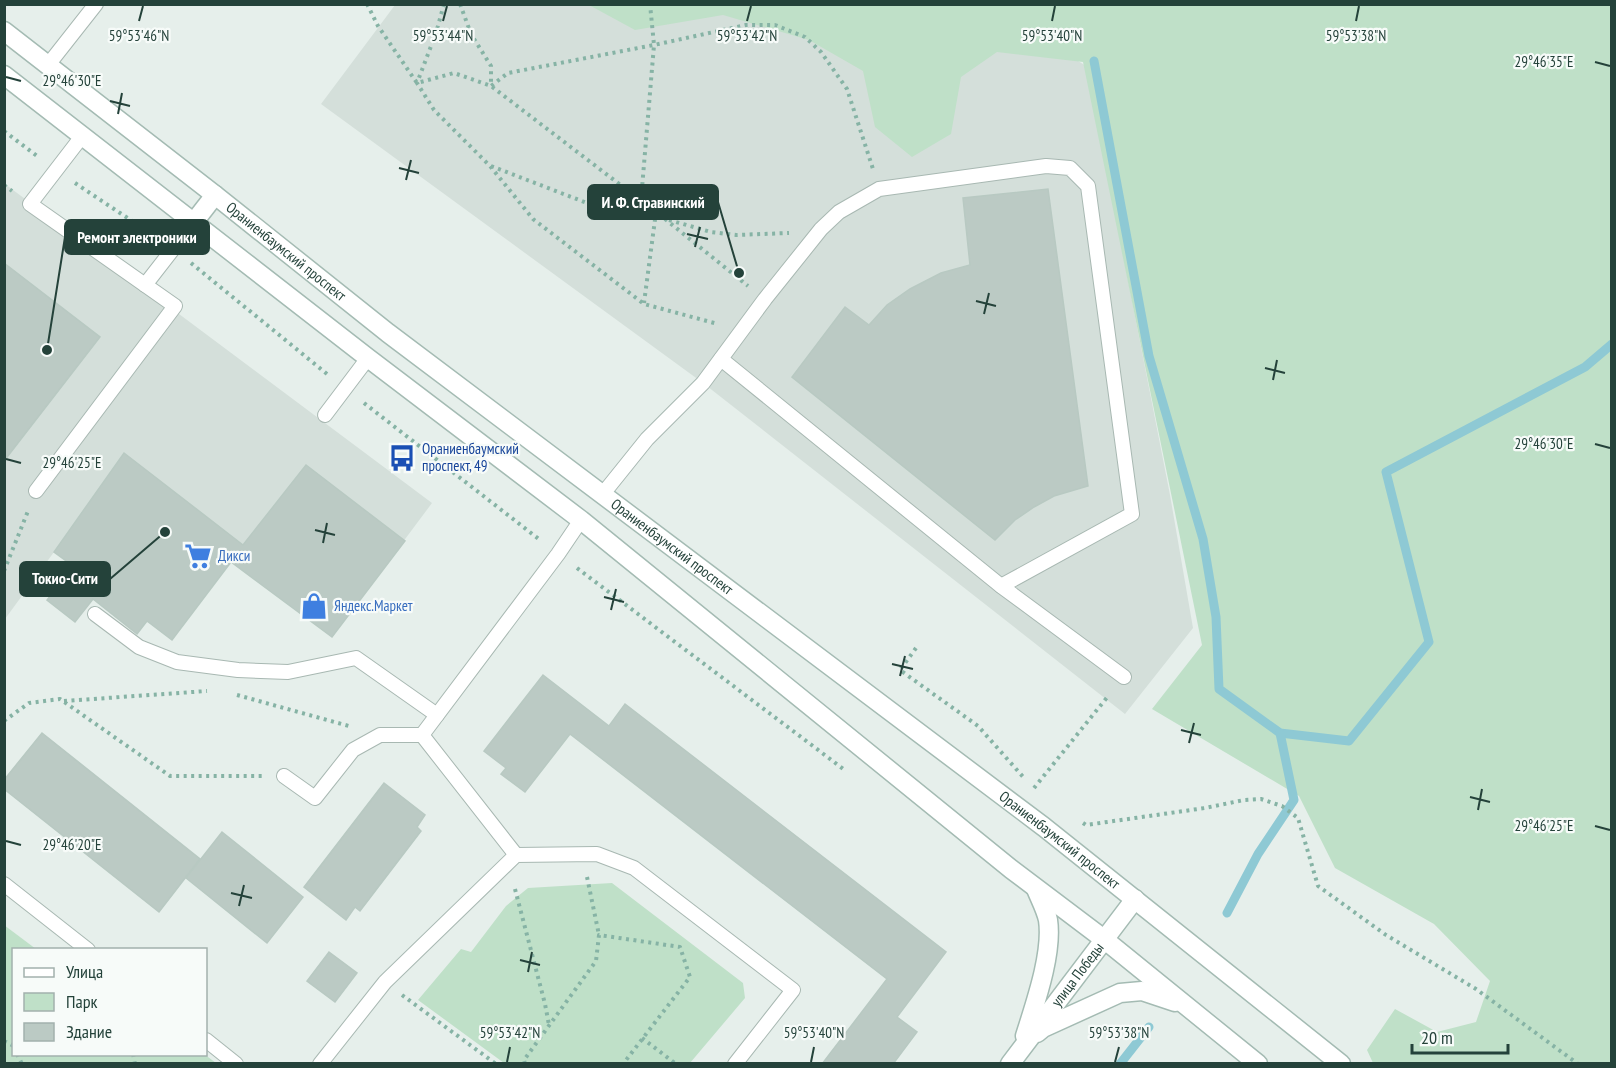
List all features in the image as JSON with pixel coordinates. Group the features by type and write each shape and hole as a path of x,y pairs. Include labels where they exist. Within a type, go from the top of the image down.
{"main road":[{"name":"Ораниенбаумский проспект","path":"4,31 388,333 1044,827 1341,1064"},
{"path":"4,75 581,520 1002,862 1104,940 1258,1064"},
{"path":"194,222 215,195"},
{"path":"368,358 388,333"},
{"path":"581,520 602,495"},
{"path":"1015,1056 1035,1001 1048,944 1048,919 1036,887"},
{"name":"улица Победы","path":"1015,1056 1135,899"},
{"path":"1015,1056 1043,1028 1120,993 1142,991 1186,1006"}],"lane":[{"path":"48,65 96,4"},
{"path":"36,490 175,306 30,204 83,135"},
{"path":"602,495 646,438 703,383 765,299 821,229 839,212 879,189 1046,166 1070,168 1088,186 1132,514 1001,586"},
{"path":"145,285 194,222"},
{"path":"325,415 368,358"},
{"path":"721,359 1001,586 1124,677"},
{"path":"422,735 581,520"},
{"path":"95,614 139,647 177,662 238,670 288,672 356,658 437,715"},
{"path":"284,776 315,798 353,750 380,735 422,735"},
{"path":"422,735 512,859"},
{"path":"320,1064 385,982 512,859 597,854 634,868 793,990 735,1064"},
{"path":"4,884 85,948"},
{"path":"207,1041 236,1064"}],"path":[{"path":"367,4 378,26 434,110 490,166 533,219 644,304 742,331"},
{"path":"417,83 436,33 444,4"},
{"path":"460,4 471,34 491,66 491,86"},
{"path":"641,201 654,45 650,4"},
{"path":"491,86 508,73 746,25 775,25 805,37 821,52 847,89 879,189"},
{"path":"417,83 454,73 491,86 666,219 765,299"},
{"path":"4,131 55,169 173,248 346,388 558,554 855,778"},
{"path":"490,166 605,210 656,212"},
{"path":"644,304 656,212"},
{"path":"666,219 711,232 736,235 821,229"},
{"path":"4,571 36,490"},
{"path":"916,648 900,670 978,726 1042,794"},
{"path":"64,701 209,691"},
{"path":"231,693 380,735"},
{"path":"4,721 29,703 60,699 170,776 284,776"},
{"path":"1034,788 1105,700"},
{"path":"1086,825 1205,808 1244,800 1261,799 1282,806 1298,818 1318,886 1386,935 1476,989 1578,1064"},
{"path":"525,1064 524,1060 596,961 599,935 582,854"},
{"path":"512,859 549,1025"},
{"path":"599,935 680,947 690,977 623,1064"},
{"path":"385,982 496,1064"},
{"path":"642,1038 676,1064"}],"shaded area":[{"path":"395,5 990,5 1086,66 1170,495 1193,628 1125,714 703,383 321,104"},
{"path":"5,184 432,503 332,637 231,561 172,640 54,552 5,619"}],"green space":[{"path":"589,5 1611,5 1611,1063 1373,1063 1367,1050 1395,1009 1437,1032 1476,1022 1490,981 1434,924 1335,868 1299,796 1152,709 1202,645 1083,62 997,52 961,77 951,134 912,157 875,127 863,71 809,40 723,15 635,30"},
{"path":"612,883 743,983 745,998 690,1063 504,1063 418,1000 461,949 471,952 506,906 528,888"},
{"path":"4,925 35,948 12,948 12,1056 207,1056 216,1063 5,1063"}],"building":[{"path":"1048,189 1088,486 1054,496 1034,507 1015,520 995,540 792,377 845,307 869,325 887,305 910,289 941,273 970,265 963,198"},
{"path":"4,263 100,337 4,461"},
{"path":"124,453 243,545 306,465 405,541 332,637 231,562 172,640 147,621 137,634 93,599 75,622 47,600 73,566 54,552"},
{"path":"543,675 609,726 625,704 946,952 897,1017 917,1032 893,1064 822,1064 887,979 570,734 525,792 501,774 506,768 484,751"},
{"path":"42,733 200,859 159,912 4,789 4,780"},
{"path":"384,783 425,815 417,827 421,831 360,911 355,907 346,920 304,887"},
{"path":"222,832 303,897 267,943 186,878"},
{"path":"329,952 357,973 335,1002 307,981"}],"waterway":[{"path":"1094,61 1149,356 1203,539 1216,617 1219,689 1280,733 1349,741 1429,642 1386,472 1585,367 1612,344"},
{"path":"1227,913 1258,854 1294,800 1280,733"},
{"path":"1120,1064 1149,1027"}],"place":[{"name":"И. Ф. Стравинский","path":"739,273"},
{"name":"Ремонт электроники","path":"47,350"},
{"name":"Ораниенбаумский проспект, 49","path":"402,458"},
{"name":"Токио-Сити","path":"165,532"},
{"name":"Дикси","path":"198,556"},
{"name":"Яндекс.Маркет","path":"314,606"}]}
